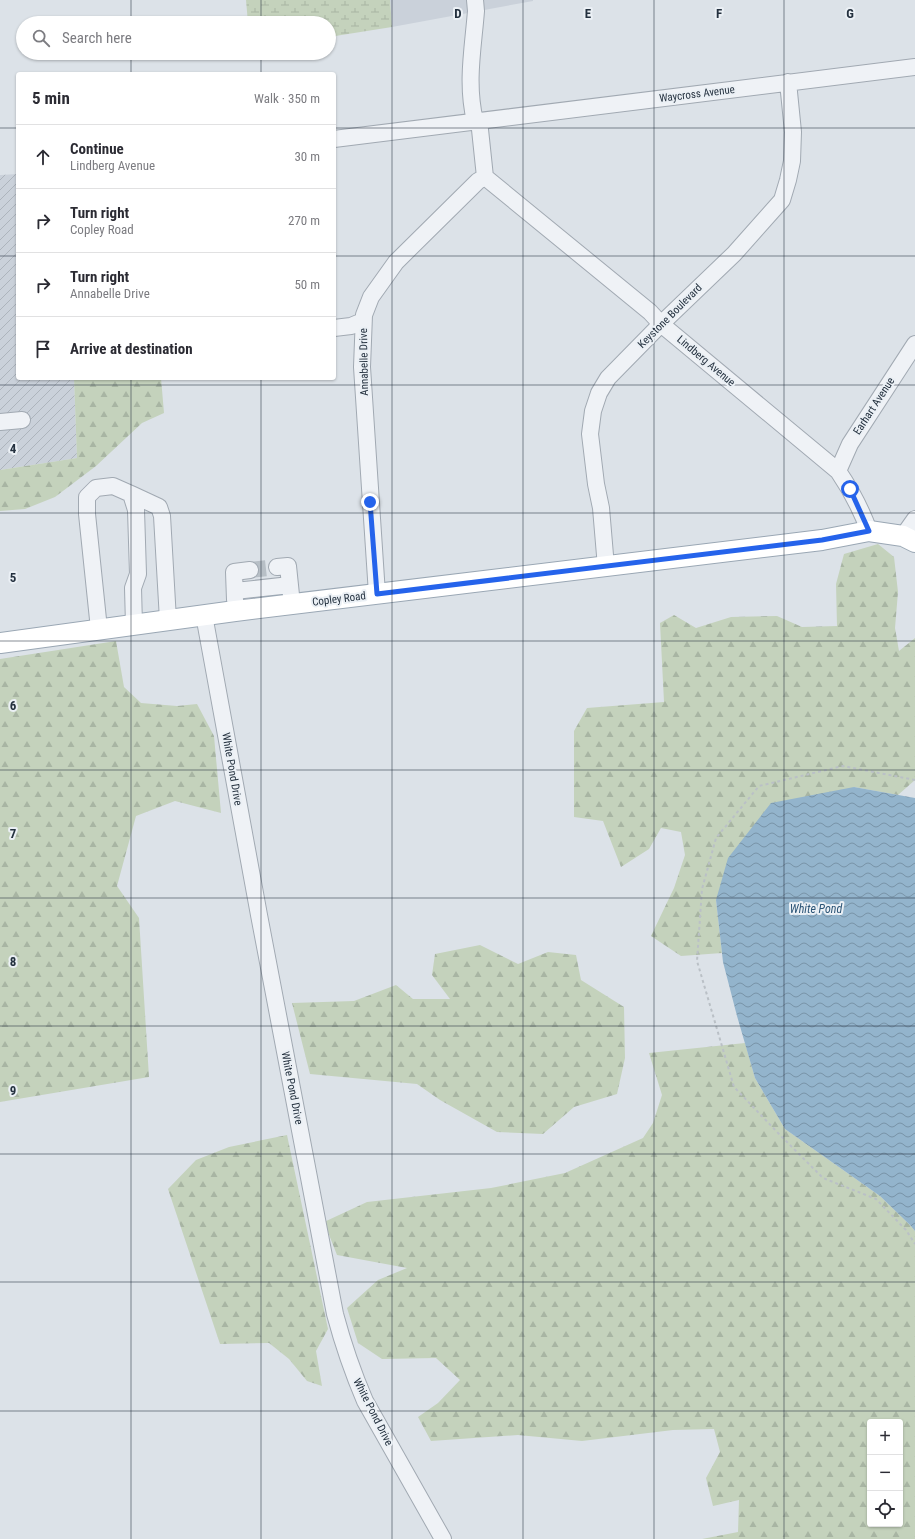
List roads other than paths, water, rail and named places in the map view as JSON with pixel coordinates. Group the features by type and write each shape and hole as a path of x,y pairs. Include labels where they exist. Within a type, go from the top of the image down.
{"main road":[{"name":"Copley Road","path":"0,643 235,611 822,540 869,531 909,539"}],"street":[{"path":"475,0 476,11 470,75 470,96 477,121 485,177"},
{"name":"Waycross Avenue","path":"336,139 915,67"},
{"name":"Keystone Boulevard","path":"606,567 602,508 596,484 590,434 593,411 598,393 608,378 661,324 734,254 782,200 792,161 793,132 788,82"},
{"name":"Lindberg Avenue","path":"485,177 650,312 661,324 838,471 850,489 869,531"},
{"name":"Annabelle Drive","path":"377,594 362,367 363,321 371,297 396,262 478,181 485,177"},
{"path":"336,328 351,326 363,321"},
{"name":"Earhart Avenue","path":"838,471 850,444 915,344"},
{"path":"0,422 22,420"},
{"path":"99,630 87,514 87,497 96,488 113,486 159,507 162,516 168,620"},
{"path":"131,494 136,510 138,574 133,588 134,625"},
{"path":"909,539 915,519"},
{"path":"277,567 288,566 292,604"},
{"path":"235,611 234,572 250,570"},
{"path":"234,591 290,585"},
{"name":"White Pond Drive","path":"204,615 307,1169 337,1321 343,1343 365,1402 443,1539"}],"water":[{"name":"White Pond","path":"854,787 915,798 915,1231 880,1196 785,1129 755,1078 723,962 716,900 728,858 771,803"}],"tunnel":[{"path":"250,570 277,567"}]}
